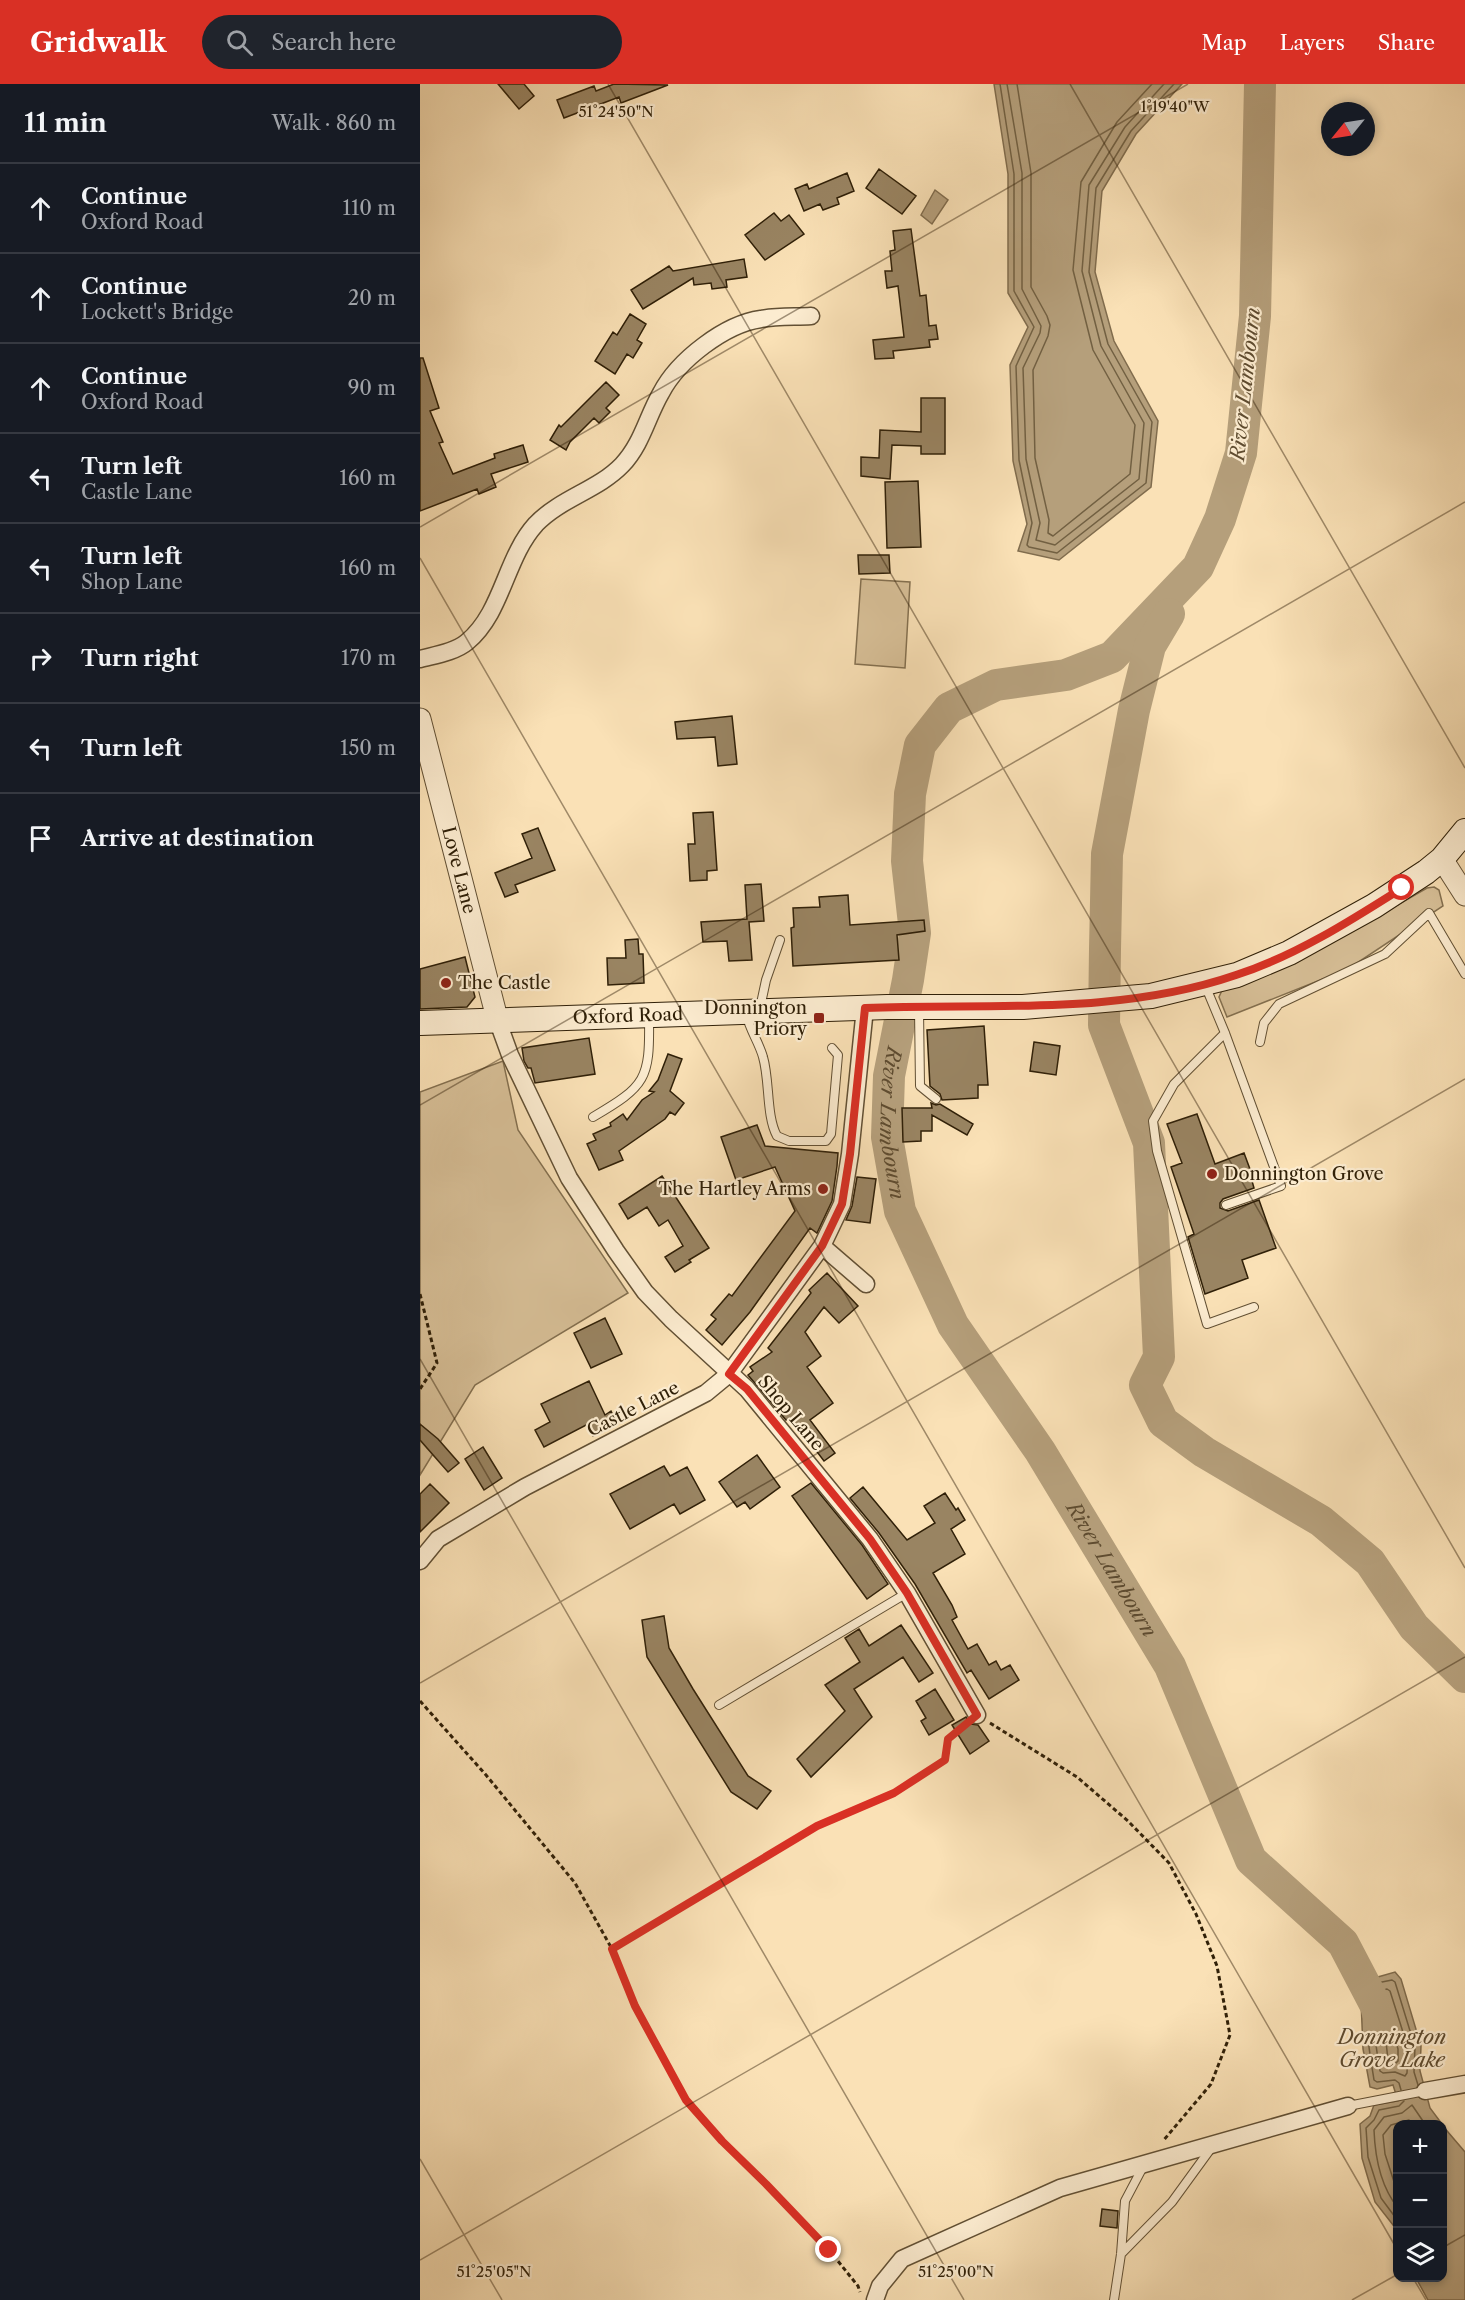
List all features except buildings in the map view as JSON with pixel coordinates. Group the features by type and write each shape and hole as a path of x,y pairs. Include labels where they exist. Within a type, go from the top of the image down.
{"main road":[{"path":"1204,985 1258,968 1374,906 1442,860 1465,831"},
{"name":"Oxford Road","path":"420,1023 895,1007 1011,1007 1088,1003 1151,996 1204,985"}],"street":[{"path":"420,659 447,652 466,642 483,623 519,550 536,525 560,505 613,475 629,457 644,433 661,392 673,375 694,354 730,329 760,319 811,316"},
{"name":"Love Lane","path":"420,719 498,1022"},
{"path":"1442,860 1465,895"},
{"name":"Castle Lane","path":"420,1562 438,1539 525,1487 706,1393 729,1374 822,1246 842,1204 895,1007"},
{"name":"Shop Lane","path":"498,1022 510,1055 569,1178 616,1251 645,1292 747,1389 870,1539 907,1593 977,1715"},
{"path":"822,1246 866,1284"},
{"path":"1425,2091 1465,2084"},
{"path":"875,2300 880,2286 902,2259 1060,2188 1348,2106"}],"lane":[{"path":"1260,1042 1264,1023 1279,1004 1385,954 1428,913 1465,974"},
{"path":"780,940 749,1027 763,1055 772,1126 777,1136 789,1141 826,1141 831,1134 838,1055 832,1048"},
{"path":"1204,985 1225,1033 1281,1186 1226,1204"},
{"path":"895,1007 920,1086 936,1100"},
{"path":"593,1117 622,1100 643,1076 649,1056 649,1015"},
{"path":"1225,1033 1174,1084 1153,1121 1157,1151 1208,1324 1254,1307"},
{"path":"719,1705 907,1593"},
{"path":"1348,2106 1425,2091"},
{"path":"1121,2254 1172,2202 1214,2144"},
{"path":"1114,2300 1121,2254 1125,2201 1144,2164"}],"path":[{"path":"420,1294 437,1363 420,1389"},
{"path":"420,1701 486,1775 575,1883 612,1949 635,2006 686,2100 722,2141 829,2250 858,2286 862,2300"},
{"path":"612,1949 817,1826 894,1793 945,1760 948,1739 977,1715 1077,1777 1128,1821 1168,1863 1196,1914 1217,1966 1230,2036 1211,2084 1144,2164"}],"shaded area":[{"path":"861,579 910,582 905,668 855,664"},
{"path":"1434,887 1439,890 1443,906 1348,969 1227,1017 1219,997 1223,988 1387,911 1427,888"},
{"path":"503,1061 518,1130 628,1293 475,1385 420,1475 420,1092"}],"water":[{"path":"994,84 1182,84 1136,134 1102,191 1095,272 1114,341 1158,421 1151,487 1059,560 1018,551 1027,524 1013,461 1010,365 1028,327 1008,293 1008,174"},
{"path":"935,190 948,200 932,224 921,215"},
{"name":"Donnington Grove Lake","path":"1395,1972 1401,1979 1421,2046 1420,2071 1430,2108 1439,2120 1393,2120 1393,2225 1375,2202 1362,2158 1360,2124 1370,2116 1374,2105 1398,2101 1393,2085 1377,2089 1370,2087 1363,2049 1361,2000 1371,1979"},
{"name":"Donnington Grove Lake","path":"1447,2131 1465,2152 1465,2300 1428,2300 1418,2282 1447,2282"}],"waterway":[{"name":"River Lambourn","path":"1260,84 1255,316 1241,453 1220,519 1198,567 1112,657 1066,675 996,685 949,708 920,745 910,794 907,861 915,933 889,1076 887,1137 900,1211 953,1325 1040,1451 1170,1666 1251,1860 1343,1943 1376,2006 1382,2027"},
{"path":"1169,614 1150,646 1134,710 1107,854 1104,1025 1149,1143 1159,1357 1145,1385 1163,1422 1204,1452 1321,1521 1370,1562 1414,1627 1465,1677"}],"place":[{"name":"The Castle","path":"446,983"},
{"name":"Donnington Priory","path":"819,1018"},
{"name":"Donnington Grove","path":"1212,1174"},
{"name":"The Hartley Arms","path":"823,1189"}],"route":[{"path":"829,2250 722,2141 686,2100 635,2006 612,1949 817,1826 894,1793 945,1760 948,1739 977,1715 907,1593 870,1539 747,1389 729,1374 822,1246 842,1204 850,1154 865,1008 967,1008 1088,1003 1178,991 1216,982 1258,968 1330,931 1402,888"}]}
